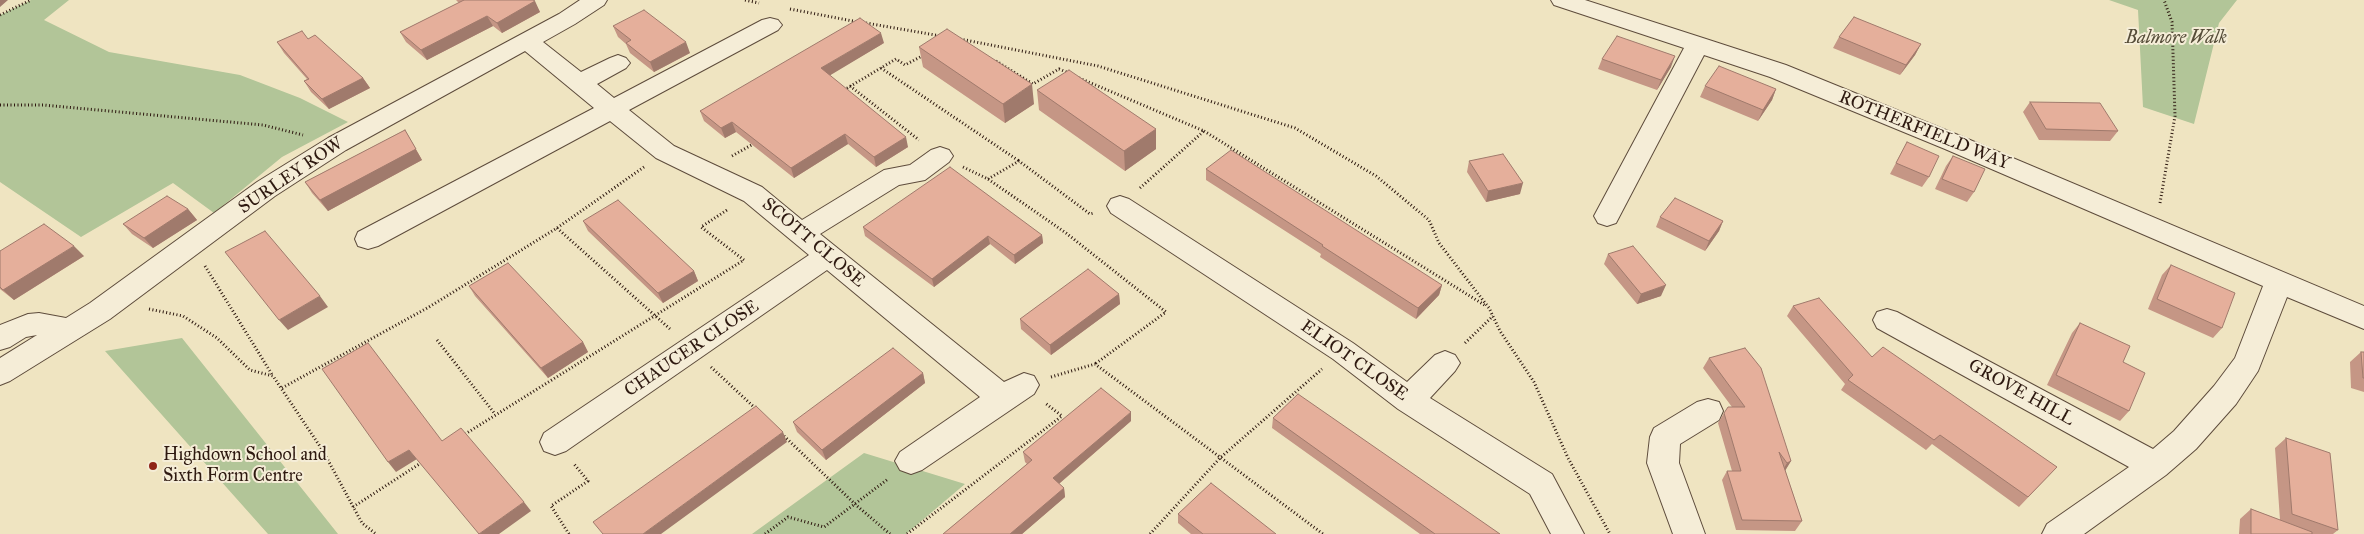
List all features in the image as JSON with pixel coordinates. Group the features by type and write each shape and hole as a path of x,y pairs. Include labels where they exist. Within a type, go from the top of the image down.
{"street":[{"name":"SURLEY ROW","path":"0,373 100,311 266,189 337,144 567,19 596,0"},
{"name":"ROTHERFIELD WAY","path":"1562,0 1778,72 2155,228 2278,282"},
{"path":"368,239 611,109 772,12"},
{"name":"SCOTT CLOSE","path":"526,40 665,152 753,194 828,256 1012,392"},
{"path":"1607,216 1698,44"},
{"path":"580,83 618,63"},
{"path":"801,233 893,176 916,174 940,156"},
{"name":"ELIOT CLOSE","path":"1120,206 1343,352 1409,400 1541,484 1568,534"},
{"name":"CHAUCER CLOSE","path":"555,442 828,256"},
{"path":"2058,534 2155,466 2185,440 2225,395 2248,363 2278,282 2364,318"},
{"name":"GROVE HILL","path":"1887,320 2155,466"},
{"path":"0,339 28,325 39,324 70,330"},
{"path":"1409,400 1445,363"},
{"path":"911,461 1012,392"},
{"path":"1689,534 1663,463 1665,436 1708,411"}],"path":[{"path":"0,15 31,0"},
{"path":"745,0 772,12 944,36"},
{"path":"2155,228 2175,116 2172,22 2164,0"},
{"path":"954,38 1098,66 1295,128 1376,176 1429,220 1439,243 1489,308 1500,331 1534,382 1568,458 1610,534"},
{"path":"958,38 975,48"},
{"path":"841,92 896,59 905,66 929,52"},
{"path":"992,58 1033,84 1058,69 1204,131 1489,308"},
{"path":"881,68 1018,161 1090,214 1120,206 1204,131"},
{"path":"850,86 940,156 988,179 1066,233 1166,312 1095,364 1012,392"},
{"path":"0,105 43,105 263,125 337,144"},
{"path":"706,172 757,142"},
{"path":"282,388 429,307 558,228 665,152"},
{"path":"988,179 1018,161"},
{"path":"453,442 744,260 701,226 753,194"},
{"path":"558,228 692,349 763,417"},
{"path":"192,245 273,376 323,451 362,523 376,534"},
{"path":"100,311 150,309 183,316 216,338 250,370 273,376"},
{"path":"1445,363 1493,316"},
{"path":"437,340 495,414"},
{"path":"1150,534 1220,458 1343,352"},
{"path":"1095,364 1323,534"},
{"path":"907,534 1062,416 1012,392"},
{"path":"777,430 856,505 890,534"},
{"path":"555,442 588,481 551,506 569,534"},
{"path":"353,506 428,458"},
{"path":"765,534 788,517 824,528 911,461"}],"green space":[{"path":"31,0 69,0 44,20 109,52 240,75 300,98 348,122 282,157 214,213 173,183 81,237 0,182 0,15"},
{"name":"Balmore Walk","path":"2109,0 2237,0 2219,23 2194,124 2143,107 2138,10"},
{"path":"182,338 338,534 268,534 105,351"},
{"path":"864,453 965,484 906,534 752,534"}],"building":[{"path":"464,0 535,1 497,23 487,16 421,50 400,32"},
{"path":"644,10 686,42 650,62 626,43 631,40 613,26"},
{"path":"1854,17 1921,44 1906,65 1839,37"},
{"path":"860,18 881,33 821,68 906,137 874,157 845,134 791,168 732,122 721,128 700,111"},
{"path":"947,29 1032,84 1003,104 919,47"},
{"path":"302,31 308,39 315,35 363,78 322,99 304,81 309,79 277,42"},
{"path":"1617,36 1675,56 1661,80 1602,59"},
{"path":"1719,66 1776,89 1763,110 1705,86"},
{"path":"1069,70 1156,129 1124,151 1037,90"},
{"path":"2030,102 2100,103 2118,131 2046,129"},
{"path":"405,130 416,149 320,200 305,182"},
{"path":"1907,142 1939,156 1929,177 1896,163"},
{"path":"1231,150 1442,285 1418,308 1206,169"},
{"path":"1503,154 1523,183 1488,191 1469,161"},
{"path":"1953,156 1985,169 1974,192 1942,179"},
{"path":"950,167 1042,235 1014,255 988,236 932,279 863,227"},
{"path":"167,196 188,209 144,238 123,224"},
{"path":"1675,198 1723,221 1709,241 1660,217"},
{"path":"618,200 694,271 658,293 583,221"},
{"path":"44,224 74,246 3,290 0,287 0,251"},
{"path":"265,231 320,296 279,320 225,252"},
{"path":"1633,246 1666,285 1641,294 1608,254"},
{"path":"508,263 583,342 541,368 469,286"},
{"path":"2171,265 2235,293 2222,328 2157,299"},
{"path":"1088,269 1119,294 1050,345 1020,319"},
{"path":"1819,298 1872,357 1883,347 2057,467 2028,497 1940,435 1934,440 1848,380 1853,375 1793,306"},
{"path":"2080,323 2130,346 2123,362 2145,373 2129,411 2056,375"},
{"path":"368,343 442,441 461,428 524,502 479,534 409,450 388,462 322,369"},
{"path":"893,348 923,373 822,450 793,422"},
{"path":"1745,348 1761,368 1791,461 1787,463 1779,452 1802,521 1742,520 1727,471 1741,471 1724,413 1728,407 1745,407 1709,358"},
{"path":"2361,352 2364,352 2364,378 2363,378"},
{"path":"1101,388 1131,412 1053,478 1064,488 1010,534 943,534 1032,460 1023,452"},
{"path":"1298,394 1500,534 1435,534 1273,418"},
{"path":"756,406 783,432 643,534 603,534 593,522"},
{"path":"2286,438 2330,453 2338,530 2292,514"},
{"path":"1211,483 1276,534 1203,534 1178,514"},
{"path":"2251,509 2312,532 2312,534 2251,534"}],"place":[{"name":"Highdown School and Sixth Form Centre","path":"153,466"}]}
